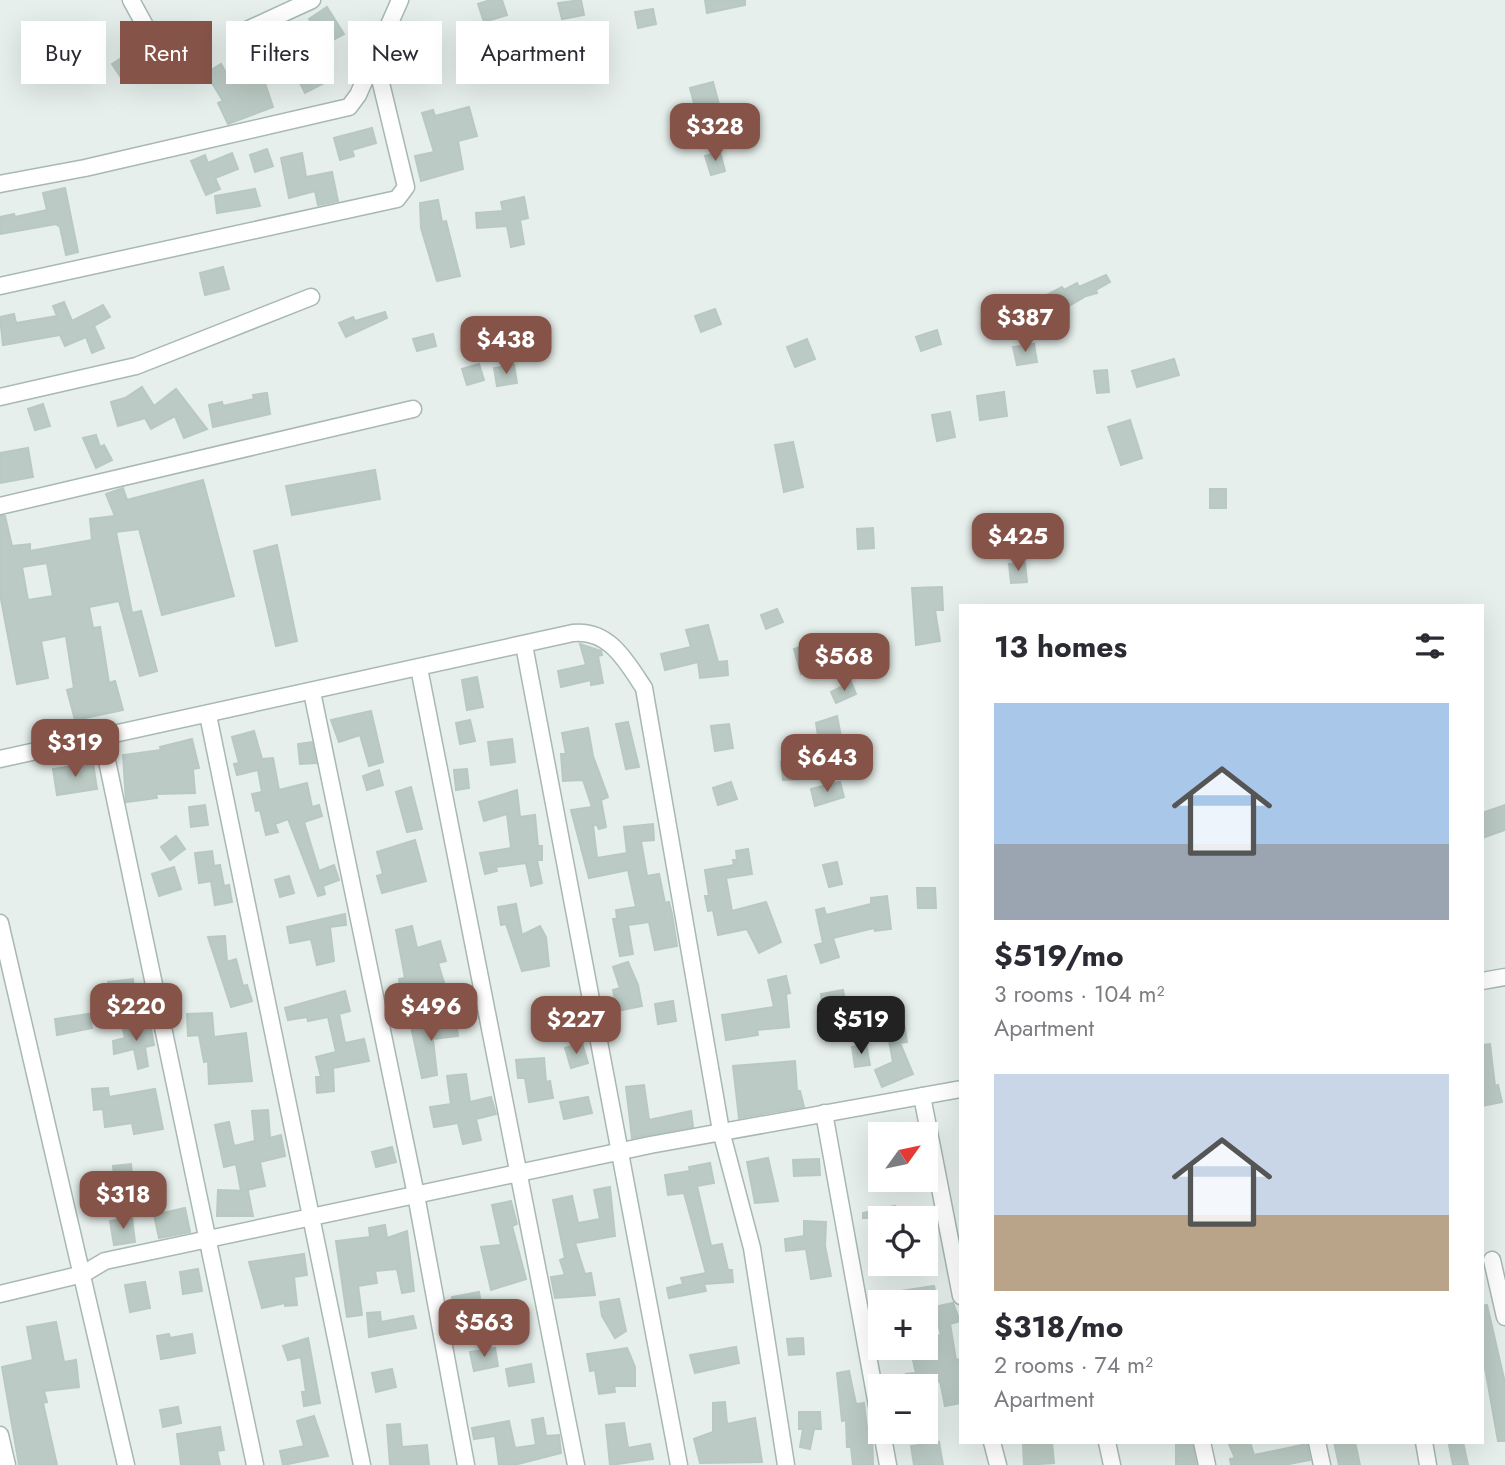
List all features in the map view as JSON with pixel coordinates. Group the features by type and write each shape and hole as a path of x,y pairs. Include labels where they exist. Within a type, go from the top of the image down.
{"street":[{"path":"131,0 142,21"},
{"path":"266,21 312,0"},
{"path":"390,21 400,0"},
{"path":"0,184 85,168 349,107 362,84"},
{"path":"0,286 397,199 406,187 381,84"},
{"path":"0,397 136,366 312,297"},
{"path":"0,506 413,409"},
{"path":"0,759 588,631 606,639 625,659 644,688 721,1131 751,1248 786,1465"},
{"path":"524,645 622,1151 679,1465"},
{"path":"419,668 576,1465"},
{"path":"312,692 416,1195 466,1465"},
{"path":"208,715 362,1465"},
{"path":"102,737 255,1465"},
{"path":"0,923 127,1465"},
{"path":"1484,981 1505,977"},
{"path":"0,1294 83,1274 105,1261 312,1216 721,1131 959,1089"},
{"path":"922,1096 959,1286"},
{"path":"824,1113 871,1374"},
{"path":"1492,1260 1505,1317"},
{"path":"0,1435 7,1465"},
{"path":"884,1444 888,1465"},
{"path":"993,1444 998,1465"},
{"path":"1107,1444 1112,1465"},
{"path":"1202,1444 1207,1465"},
{"path":"1317,1444 1322,1465"},
{"path":"1424,1444 1429,1465"}],"building":[{"path":"502,0 507,15 484,21 478,4"},
{"path":"581,0 584,15 562,19 558,3"},
{"path":"705,0 745,0 745,5 707,13"},
{"path":"327,7 344,34 334,39 334,21 309,19"},
{"path":"653,9 656,24 638,28 635,12"},
{"path":"120,59 120,76 112,64"},
{"path":"221,64 226,73 226,84 265,84 273,107 228,124 218,103 223,101 212,83 212,69"},
{"path":"713,82 725,127 706,132 701,110 696,111 690,88"},
{"path":"300,84 322,84 305,93"},
{"path":"469,107 477,136 458,141 463,169 421,181 415,156 434,152 422,113 433,110 435,116"},
{"path":"372,128 376,143 352,150 354,156 340,160 334,138"},
{"path":"267,149 273,166 255,172 250,155"},
{"path":"720,152 725,171 711,175 705,156"},
{"path":"232,153 238,169 215,178 220,189 206,195 191,161 205,155 208,163"},
{"path":"302,153 306,177 332,172 338,201 318,205 315,191 289,198 281,158"},
{"path":"65,188 78,252 66,255 60,227 56,224 0,234 0,217 14,214 15,217 47,210 43,193"},
{"path":"255,189 260,206 217,213 215,196"},
{"path":"524,197 528,218 520,220 524,244 511,247 507,226 477,228 476,213 503,211 501,202"},
{"path":"438,200 442,222 446,221 460,276 437,281 421,228 420,203"},
{"path":"223,267 229,289 205,295 200,273"},
{"path":"1106,275 1110,282 1096,290 1097,293 1086,296 1052,316 1043,297 1062,287 1064,290 1077,283 1079,287"},
{"path":"64,302 72,321 103,305 110,317 94,326 104,348 92,353 86,337 65,346 60,335 3,345 0,317 14,314 16,323 57,316 53,306"},
{"path":"1007,305 1012,326 992,331 986,310"},
{"path":"715,309 721,324 701,332 695,316"},
{"path":"385,312 387,318 346,337 339,323 353,317 355,321"},
{"path":"937,330 941,344 921,351 916,337"},
{"path":"433,334 436,346 417,351 413,339"},
{"path":"807,339 815,359 795,367 787,347"},
{"path":"1034,344 1037,362 1017,365 1013,347"},
{"path":"1174,359 1179,375 1137,387 1132,371"},
{"path":"479,364 484,380 467,385 462,369"},
{"path":"514,365 517,383 497,386 494,368"},
{"path":"1107,370 1109,392 1097,393 1094,371"},
{"path":"142,387 154,406 176,389 207,429 184,438 175,416 151,429 145,418 118,426 111,402 125,398"},
{"path":"1004,392 1007,416 980,420 977,396"},
{"path":"267,393 270,414 213,427 209,405 222,402 223,406"},
{"path":"43,404 50,426 35,430 28,409"},
{"path":"950,412 955,437 937,441 932,415"},
{"path":"1130,420 1142,458 1121,465 1108,427"},
{"path":"96,435 100,447 104,445 112,460 96,468 83,438"},
{"path":"793,442 803,487 784,492 775,445"},
{"path":"28,448 33,477 0,483 0,453"},
{"path":"375,470 380,499 292,515 286,486"},
{"path":"203,480 234,596 162,615 139,529 116,532 132,613 141,611 157,671 140,676 119,601 89,607 93,628 100,627 109,683 115,681 123,710 75,720 67,690 74,688 66,636 41,641 48,678 17,684 0,594 0,516 5,516 12,546 30,544 30,551 92,540 90,519 115,516 106,494 123,488 127,500","holes":["47,563 53,596 28,600 22,567"]},
{"path":"1210,489 1226,489 1226,508 1210,508"},
{"path":"873,528 874,548 858,549 857,529"},
{"path":"277,545 297,641 276,646 254,551"},
{"path":"1025,563 1027,582 1011,583 1009,564"},
{"path":"942,587 943,610 935,610 940,641 916,645 912,588"},
{"path":"777,609 783,622 766,629 761,615"},
{"path":"708,625 718,662 727,661 728,675 700,678 698,662 665,670 661,654 691,647 686,630"},
{"path":"823,641 830,666 801,674 794,649"},
{"path":"580,644 601,651 602,655 598,656 603,683 591,685 591,680 561,687 558,671 586,665"},
{"path":"477,677 483,707 467,710 462,680"},
{"path":"851,682 856,694 836,703 831,692"},
{"path":"371,711 383,762 369,766 360,735 339,742 331,720"},
{"path":"837,716 844,752 848,751 854,767 841,775 832,747 820,748 816,723"},
{"path":"470,720 475,741 460,744 456,723"},
{"path":"628,722 639,767 626,769 616,724"},
{"path":"729,724 733,748 715,751 711,726"},
{"path":"588,728 593,756 608,797 601,800 606,827 599,829 597,825 593,825 597,858 627,853 624,827 653,824 654,840 641,841 647,876 659,874 665,903 669,902 672,914 677,946 655,950 649,922 628,925 633,954 620,956 613,919 617,919 616,910 636,907 628,870 589,878 571,810 592,807 583,780 563,781 561,754 566,754 562,733"},
{"path":"254,731 262,759 273,758 279,790 307,783 312,807 319,805 322,816 304,822 319,871 334,865 339,880 323,886 325,894 318,896 288,819 275,824 278,832 266,835 260,810 256,811 252,794 262,792 258,770 237,775 234,764 239,763 232,737"},
{"path":"192,739 199,768 193,769 195,793 156,794 157,798 126,802 123,755 161,750 160,747"},
{"path":"512,739 515,762 491,765 488,742"},
{"path":"312,742 316,763 300,764 298,744"},
{"path":"811,759 815,778 783,780 781,762"},
{"path":"93,763 97,789 57,795 53,769"},
{"path":"467,769 469,788 456,790 454,770"},
{"path":"379,770 383,785 367,790 363,776"},
{"path":"731,782 737,799 718,805 713,788"},
{"path":"840,782 844,797 815,806 811,789"},
{"path":"411,787 422,829 407,832 396,792"},
{"path":"517,790 520,817 535,815 538,846 542,846 542,860 537,860 542,883 531,886 526,863 496,867 497,871 485,874 480,853 511,848 507,814 484,821 479,802"},
{"path":"205,805 208,825 191,827 189,807"},
{"path":"1505,805 1505,830 1484,837 1484,812"},
{"path":"176,836 185,849 170,860 161,847"},
{"path":"415,840 426,881 382,893 377,876 383,874 377,852"},
{"path":"748,849 752,874 726,878 732,911 766,902 781,942 759,953 747,929 718,935 713,910 708,911 705,896 709,896 705,870 734,865 733,860 737,860 736,851"},
{"path":"212,851 214,866 220,865 224,886 229,885 232,902 215,905 211,881 199,883 195,853"},
{"path":"837,862 842,884 829,887 823,865"},
{"path":"174,867 181,889 159,896 152,874"},
{"path":"289,876 294,893 280,897 275,880"},
{"path":"917,888 935,888 936,908 918,908"},
{"path":"887,896 891,929 875,931 874,928 833,938 839,957 821,963 815,945 823,943 816,910 824,908 826,915 871,904 871,898"},
{"path":"516,904 522,935 540,926 546,937 549,966 522,971 506,924 501,925 498,907"},
{"path":"345,914 346,925 330,927 334,961 317,965 311,939 290,943 287,927"},
{"path":"412,926 417,948 440,941 446,961 438,963 445,986 401,994 399,979 405,978 396,930"},
{"path":"225,936 227,962 236,959 243,986 247,985 252,1001 231,1007 208,937"},
{"path":"628,962 638,985 642,1006 617,1011 613,990 620,988 613,967"},
{"path":"786,976 790,993 786,994 789,1027 757,1030 758,1035 726,1040 722,1015 774,1007 768,980"},
{"path":"133,979 135,1002 110,1004 108,982"},
{"path":"843,990 846,1006 836,1008 842,1038 826,1041 821,994"},
{"path":"345,991 350,1011 339,1014 345,1043 364,1039 369,1061 333,1068 334,1091 317,1093 316,1077 321,1077 316,1057 336,1052 328,1017 308,1021 307,1017 288,1020 285,1008"},
{"path":"673,1001 676,1021 658,1024 655,1004"},
{"path":"902,1012 907,1042 900,1043 913,1074 882,1087 875,1070 893,1062 885,1019"},
{"path":"212,1013 214,1037 246,1033 252,1081 209,1084 208,1061 204,1062 199,1035 188,1036 187,1014"},
{"path":"89,1014 92,1028 57,1035 55,1019"},
{"path":"456,1019 458,1036 433,1039 437,1075 422,1078 411,1026"},
{"path":"150,1024 154,1045 145,1047 148,1066 138,1069 134,1049 114,1054 113,1041 125,1038 123,1029"},
{"path":"582,1043 588,1063 571,1068 565,1048"},
{"path":"866,1044 870,1065 855,1067 852,1047"},
{"path":"1490,1044 1495,1086 1498,1085 1502,1102 1484,1106 1484,1045"},
{"path":"544,1058 546,1082 550,1081 553,1098 529,1102 525,1078 518,1078 516,1060"},
{"path":"795,1061 797,1091 800,1091 804,1107 739,1118 733,1066"},
{"path":"466,1074 470,1102 491,1097 496,1114 476,1119 481,1140 463,1144 458,1123 434,1127 430,1107 451,1104 447,1076"},
{"path":"644,1085 649,1120 691,1111 693,1127 632,1138 626,1087"},
{"path":"108,1088 109,1097 155,1089 163,1129 134,1134 132,1123 105,1127 103,1109 94,1110 92,1089"},
{"path":"588,1097 592,1113 564,1119 560,1102"},
{"path":"268,1110 270,1138 281,1135 285,1156 260,1162 265,1186 241,1191 236,1164 224,1167 215,1125 229,1122 234,1146 255,1141 252,1111"},
{"path":"392,1147 396,1162 376,1167 372,1152"},
{"path":"768,1158 778,1201 755,1203 747,1162"},
{"path":"819,1159 820,1175 794,1176 793,1160"},
{"path":"710,1163 714,1183 697,1186 711,1246 722,1244 728,1270 732,1270 733,1282 704,1284 706,1291 669,1298 667,1288 683,1284 681,1278 706,1273 684,1193 668,1195 665,1175 690,1171 689,1167"},
{"path":"131,1164 133,1189 115,1190 113,1166"},
{"path":"610,1187 615,1236 575,1243 585,1274 591,1273 595,1295 555,1298 551,1277 565,1275 560,1260 565,1258 553,1200 572,1196 578,1223 600,1219 594,1190"},
{"path":"218,1190 248,1191 253,1216 217,1216"},
{"path":"511,1201 517,1224 512,1226 526,1279 491,1290 481,1247 501,1245 492,1205"},
{"path":"185,1208 190,1232 159,1238 154,1215"},
{"path":"132,1218 135,1242 114,1245 110,1221"},
{"path":"804,1221 826,1222 825,1246 831,1276 811,1279 806,1249 786,1251 785,1239 804,1236"},
{"path":"385,1225 387,1238 407,1231 414,1291 402,1293 397,1269 375,1271 377,1283 358,1286 362,1315 347,1317 336,1241 370,1237 369,1228"},
{"path":"304,1254 307,1275 294,1277 297,1305 285,1306 285,1303 262,1308 249,1262"},
{"path":"198,1269 202,1291 183,1294 180,1272"},
{"path":"145,1282 150,1308 130,1312 125,1285"},
{"path":"934,1286 935,1290 907,1290"},
{"path":"479,1292 482,1310 473,1311 477,1340 459,1343 452,1297"},
{"path":"619,1299 626,1331 615,1338 602,1316 600,1302"},
{"path":"953,1303 959,1318 959,1321 950,1324 956,1360 959,1359 959,1403 945,1406 938,1374 906,1374 916,1373 913,1360 938,1360 938,1336 941,1335 938,1306"},
{"path":"1487,1305 1505,1383 1505,1441 1498,1441 1484,1362 1484,1306"},
{"path":"380,1312 381,1322 413,1316 416,1328 369,1337 367,1313"},
{"path":"56,1322 64,1362 76,1360 79,1387 44,1391 47,1402 43,1403 57,1465 19,1465 2,1367 33,1360 27,1327"},
{"path":"169,1334 170,1338 192,1334 195,1353 161,1359 157,1336"},
{"path":"308,1338 320,1403 304,1406 302,1392 306,1392 301,1357 288,1360 283,1346"},
{"path":"803,1338 804,1354 789,1355 787,1339"},
{"path":"736,1347 739,1363 695,1373 690,1355"},
{"path":"495,1348 498,1366 474,1371 470,1352"},
{"path":"627,1348 635,1367 635,1386 614,1386 615,1392 599,1394 595,1370 590,1371 587,1354"},
{"path":"531,1364 534,1382 509,1386 506,1369"},
{"path":"392,1369 396,1387 376,1392 372,1373"},
{"path":"849,1371 856,1404 864,1403 868,1444 872,1444 873,1465 853,1465 851,1447 847,1447 846,1420 842,1421 837,1373"},
{"path":"725,1402 727,1424 755,1418 762,1462 700,1463 694,1439 713,1432 713,1403"},
{"path":"178,1407 181,1423 163,1427 160,1410"},
{"path":"799,1412 820,1412 821,1429 814,1429 810,1449 800,1447 803,1429 799,1429"},
{"path":"314,1416 328,1456 283,1465 280,1451 304,1446 297,1421"},
{"path":"543,1418 546,1436 559,1435 561,1453 518,1464 499,1465 495,1436 474,1439 472,1428 509,1421 515,1448 536,1445 532,1420"},
{"path":"624,1423 628,1448 650,1444 653,1459 610,1465 606,1425"},
{"path":"400,1424 402,1447 427,1445 429,1465 390,1465 387,1425"},
{"path":"220,1427 224,1450 217,1451 220,1465 181,1465 177,1434"},
{"path":"938,1442 943,1465 914,1465 911,1446"},
{"path":"1023,1444 1052,1444 1054,1463 1024,1465"},
{"path":"1176,1444 1192,1444 1196,1465 1176,1465"},
{"path":"1229,1444 1251,1444 1254,1455 1307,1444 1310,1460 1284,1465 1231,1465 1230,1459 1235,1458"},
{"path":"1334,1444 1355,1444 1360,1465 1339,1465"},
{"path":"1463,1444 1468,1465 1453,1465 1449,1445"}]}
